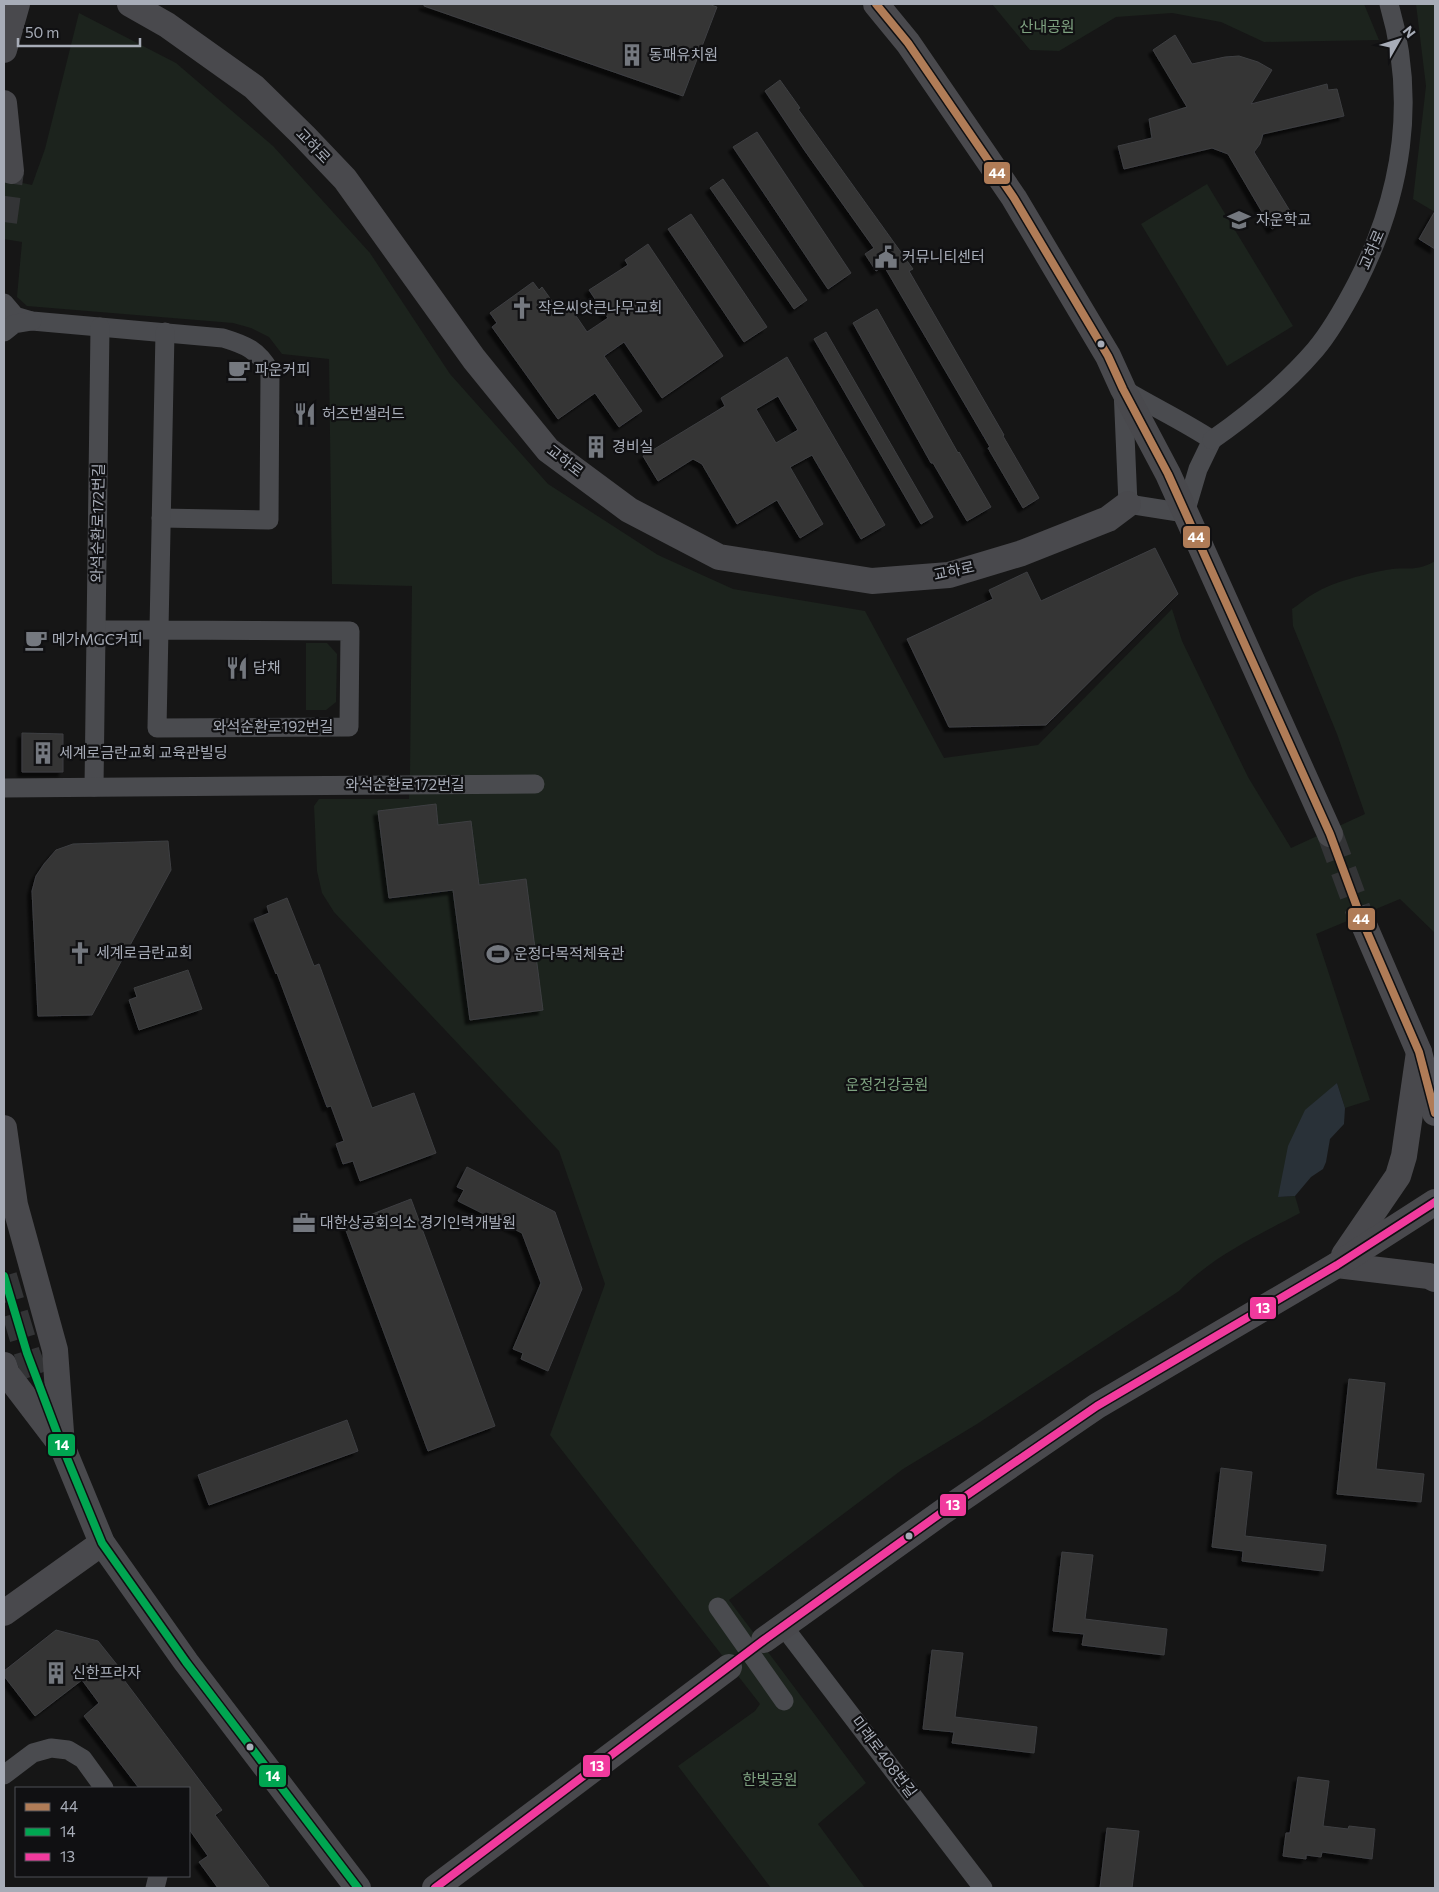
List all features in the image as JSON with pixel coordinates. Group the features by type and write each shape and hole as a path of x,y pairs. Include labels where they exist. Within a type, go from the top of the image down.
{"street":[{"path":"4,50 17,4"},
{"name":"교하로","path":"130,4 167,25 254,87 304,136 344,179 474,359 548,450 629,510 719,557 872,581 949,574 1022,553 1108,519 1128,504"},
{"path":"876,4 908,43 1014,198 1108,356 1123,389 1168,474 1330,834"},
{"name":"교하로","path":"1212,440 1252,410 1282,384 1316,349 1344,308 1373,252 1392,196 1403,138 1403,75 1397,32 1389,4"},
{"path":"4,103 11,170"},
{"path":"4,303 15,316 32,321 223,338 246,345 263,358 270,371 269,520 161,518"},
{"path":"4,332 14,324 32,321"},
{"name":"와석순환로172번길","path":"94,787 100,327"},
{"name":"와석순환로192번길","path":"97,630 159,630 350,632 349,727 157,728 159,630 161,518 164,332"},
{"path":"1123,389 1128,504 1185,513"},
{"path":"1123,389 1167,415 1188,424 1212,440 1198,469 1185,513"},
{"name":"와석순환로172번길","path":"4,788 535,784"},
{"path":"1361,918 1427,1060 1435,1113"},
{"path":"1337,1265 1398,1176 1427,1060"},
{"path":"4,1128 15,1205 55,1350 62,1446"},
{"path":"774,1633 941,1513 1097,1406 1337,1265 1435,1202"},
{"path":"1337,1265 1429,1276 1435,1280"},
{"path":"4,1365 7,1374 62,1446 102,1543 186,1662 356,1884"},
{"path":"4,1613 102,1543"},
{"path":"718,1607 784,1701"},
{"name":"미래로408번길","path":"774,1633 984,1888"},
{"path":"436,1887 729,1667"},
{"path":"4,1775 33,1753 51,1748 68,1750 83,1759 103,1787"}],"green space":[{"name":"산내공원","path":"992,4 1364,4 1379,40 1264,42 1221,22 1172,13 1116,17 1059,51 1030,50"},
{"path":"1416,4 1435,4 1435,212 1413,199 1426,86"},
{"name":"운정건강공원","path":"79,13 176,63 273,146 370,253 450,374 548,484 658,555 733,589 865,611 944,758 1038,745 1172,609 1182,641 1248,777 1291,848 1365,814 1337,734 1293,626 1292,609 1322,589 1339,582 1378,571 1422,567 1435,561 1435,933 1400,899 1316,934 1370,1100 1345,1108 1337,1083 1278,1197 1295,1196 1300,1213 1220,1257 1191,1279 1179,1291 977,1424 903,1469 729,1600 866,1783 818,1824 865,1888 771,1888 678,1766 755,1711 760,1704 550,1435 605,1284 559,1151 334,912 322,893 317,871 314,806 319,799 409,799 410,773 412,586 332,584 329,359 282,354 269,337 251,328 233,323 27,306 17,297 22,242 4,239 4,179 32,185 45,149"},
{"path":"1207,184 1293,326 1227,366 1141,224"},
{"path":"306,643 327,643 337,654 336,702 326,710 306,710"}],"shaded area":[{"path":"1337,1083 1345,1108 1344,1124 1330,1139 1323,1169 1311,1177 1295,1196 1278,1197 1288,1146 1305,1110"}],"building":[{"name":"동패유치원","path":"424,4 708,4 717,7 683,96 424,6"},
{"path":"1175,35 1192,64 1239,56 1258,62 1272,70 1251,104 1327,84 1328,90 1337,89 1344,116 1263,134 1260,144 1254,152 1293,216 1272,229 1228,154 1212,148 1124,169 1118,146 1152,138 1149,119 1187,107 1153,50"},
{"path":"780,80 800,108 798,109 913,269 909,271 1039,498 1023,508 988,448 990,447 884,266 876,271 865,254 874,248 765,91"},
{"path":"757,132 851,273 828,289 733,147"},
{"path":"723,179 807,300 794,309 710,188"},
{"path":"1435,211 1435,249 1419,239"},
{"path":"691,214 767,327 744,342 668,229"},
{"path":"648,244 723,356 662,398 624,342 604,356 642,411 619,427 595,393 558,419 492,327 497,323 490,313 533,282 539,290 542,287 559,311 568,304 587,332 608,318 589,290 628,265 625,260"},
{"path":"877,309 958,453 991,507 967,521 933,463 931,463 853,323"},
{"path":"826,332 933,517 921,524 814,339"},
{"path":"787,357 885,525 861,539 812,455 790,467 823,524 800,538 777,500 737,524 702,464 693,459 658,481 643,456 725,406 721,398","holes":["778,396 798,430 776,443 756,409"]},
{"path":"1155,548 1178,594 1046,725 949,727 907,639 993,599 989,590 1027,572 1041,601"},
{"name":"세계로금란교회 교육관빌딩","path":"22,733 63,734 63,772 22,772"},
{"name":"운정다목적체육관","path":"436,804 438,825 471,821 479,885 526,879 543,1010 470,1020 453,890 389,898 378,811"},
{"name":"세계로금란교회","path":"168,841 171,870 92,1015 38,1016 32,891 36,876 44,864 56,850 73,844"},
{"path":"287,898 314,966 319,964 372,1108 414,1093 436,1153 360,1181 353,1161 343,1164 336,1144 344,1141 331,1106 327,1107 277,973 254,919 269,913 267,906"},
{"path":"188,970 202,1009 139,1030 129,1000 137,997 134,988"},
{"path":"467,1167 555,1212 582,1289 548,1371 521,1359 523,1353 513,1349 541,1283 522,1233 458,1201 464,1190 457,1187"},
{"path":"411,1199 495,1426 428,1451 344,1225"},
{"path":"1349,1379 1385,1383 1376,1469 1424,1474 1421,1502 1337,1494"},
{"path":"347,1420 358,1451 209,1505 198,1475"},
{"path":"1221,1468 1252,1472 1245,1536 1326,1545 1323,1571 1242,1561 1243,1551 1212,1547"},
{"path":"1062,1552 1093,1555 1085,1619 1167,1629 1164,1655 1082,1645 1084,1634 1053,1631"},
{"path":"56,1630 98,1641 118,1666 115,1668 222,1810 215,1815 270,1888 218,1888 199,1862 208,1856 190,1830 190,1787 138,1787 84,1716 99,1703 82,1680 35,1716 4,1676 4,1671"},
{"path":"932,1650 963,1653 955,1717 1037,1727 1034,1753 952,1743 954,1732 923,1729"},
{"path":"1298,1777 1329,1781 1323,1826 1348,1829 1349,1826 1375,1829 1372,1859 1322,1852 1321,1857 1306,1855 1306,1859 1283,1856 1286,1833 1290,1833"},
{"path":"1107,1828 1139,1831 1132,1888 1100,1888"}],"tunnel":[{"path":"4,222 11,171"},
{"path":"1330,834 1361,918"},
{"path":"4,1276 27,1353 58,1435"}],"transit line":[{"name":"44","path":"876,4 908,43 1014,198 1108,356 1123,389 1168,474 1330,834 1361,918 1419,1052 1435,1113"},
{"name":"13","path":"435,1888 764,1640 941,1513 1097,1406 1337,1265 1435,1202"},
{"name":"14","path":"4,1276 27,1353 62,1446 102,1543 186,1662 358,1888"}],"place":[{"name":"동패유치원","path":"632,55"},
{"name":"자운학교","path":"1239,220"},
{"name":"커뮤니티센터","path":"886,257"},
{"name":"작은씨앗큰나무교회","path":"522,308"},
{"name":"파운커피","path":"239,370"},
{"name":"허즈번샐러드","path":"305,414"},
{"name":"경비실","path":"596,447"},
{"name":"메가MGC커피","path":"36,640"},
{"name":"담채","path":"237,668"},
{"name":"세계로금란교회 교육관빌딩","path":"43,753"},
{"name":"세계로금란교회","path":"80,953"},
{"name":"운정다목적체육관","path":"498,954"},
{"name":"대한상공회의소 경기인력개발원","path":"304,1223"},
{"name":"신한프라자","path":"56,1673"}],"park label":[{"name":"한빛공원","path":"770,1780"}]}
